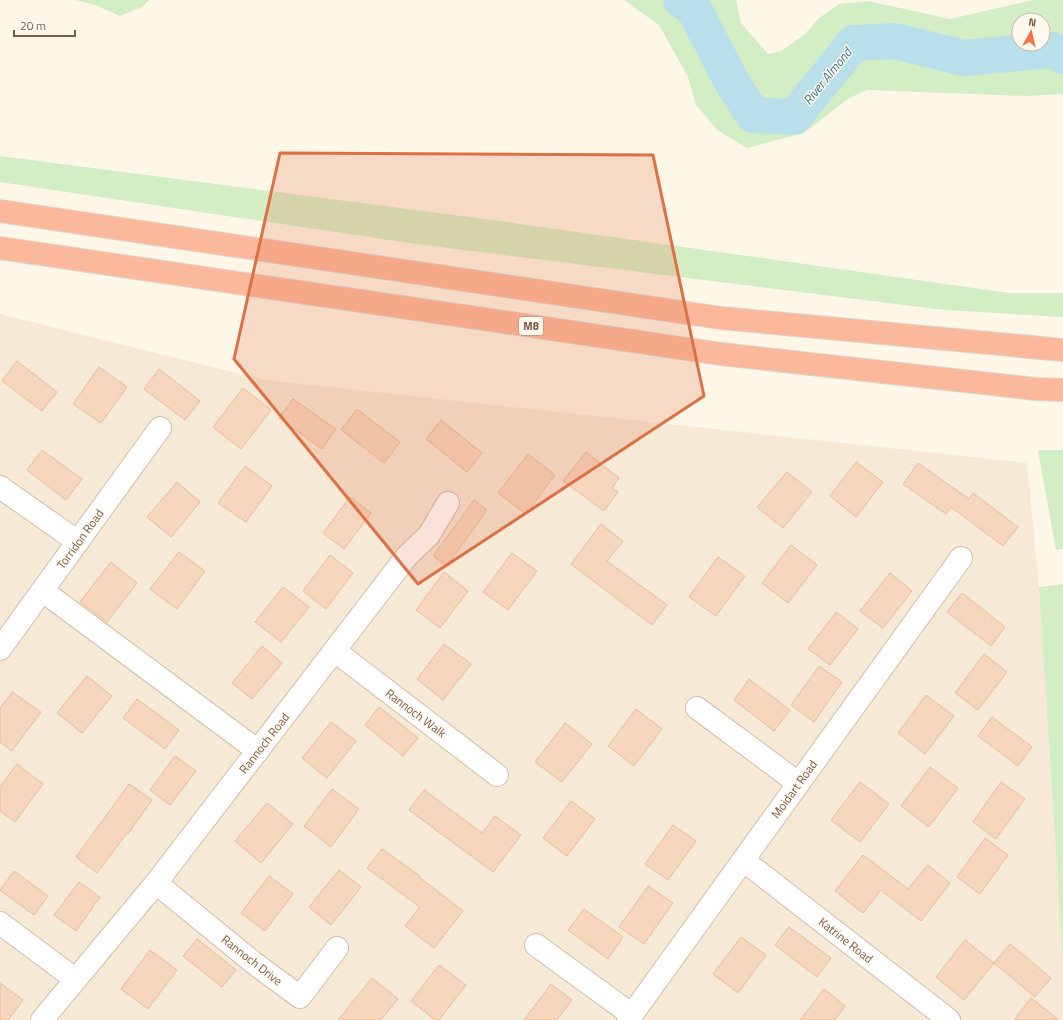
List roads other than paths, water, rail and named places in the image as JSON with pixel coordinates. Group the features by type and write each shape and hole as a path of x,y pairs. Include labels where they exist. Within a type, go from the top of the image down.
{"highway":[{"path":"0,211 721,318 1063,350"},
{"name":"M8","path":"0,248 721,354 1036,389 1063,390"}],"street":[{"name":"Torridon Road","path":"4,635 43,591 160,428"},
{"path":"0,487 78,542"},
{"name":"Rannoch Road","path":"42,1020 156,883 407,556 429,535 448,503"},
{"name":"Moidart Road","path":"630,1017 961,558"},
{"path":"43,591 258,751"},
{"name":"Rannoch Walk","path":"335,651 497,775"},
{"path":"697,708 798,783"},
{"name":"Katrine Road","path":"743,860 949,1020"},
{"name":"Rannoch Drive","path":"156,883 254,963 300,997 337,948"},
{"path":"0,923 75,980"},
{"path":"536,945 630,1017"}],"waterway":[{"name":"River Almond","path":"681,0 694,9 733,84 753,115 794,117 854,43 895,41 964,58 1052,50 1063,56"}]}
